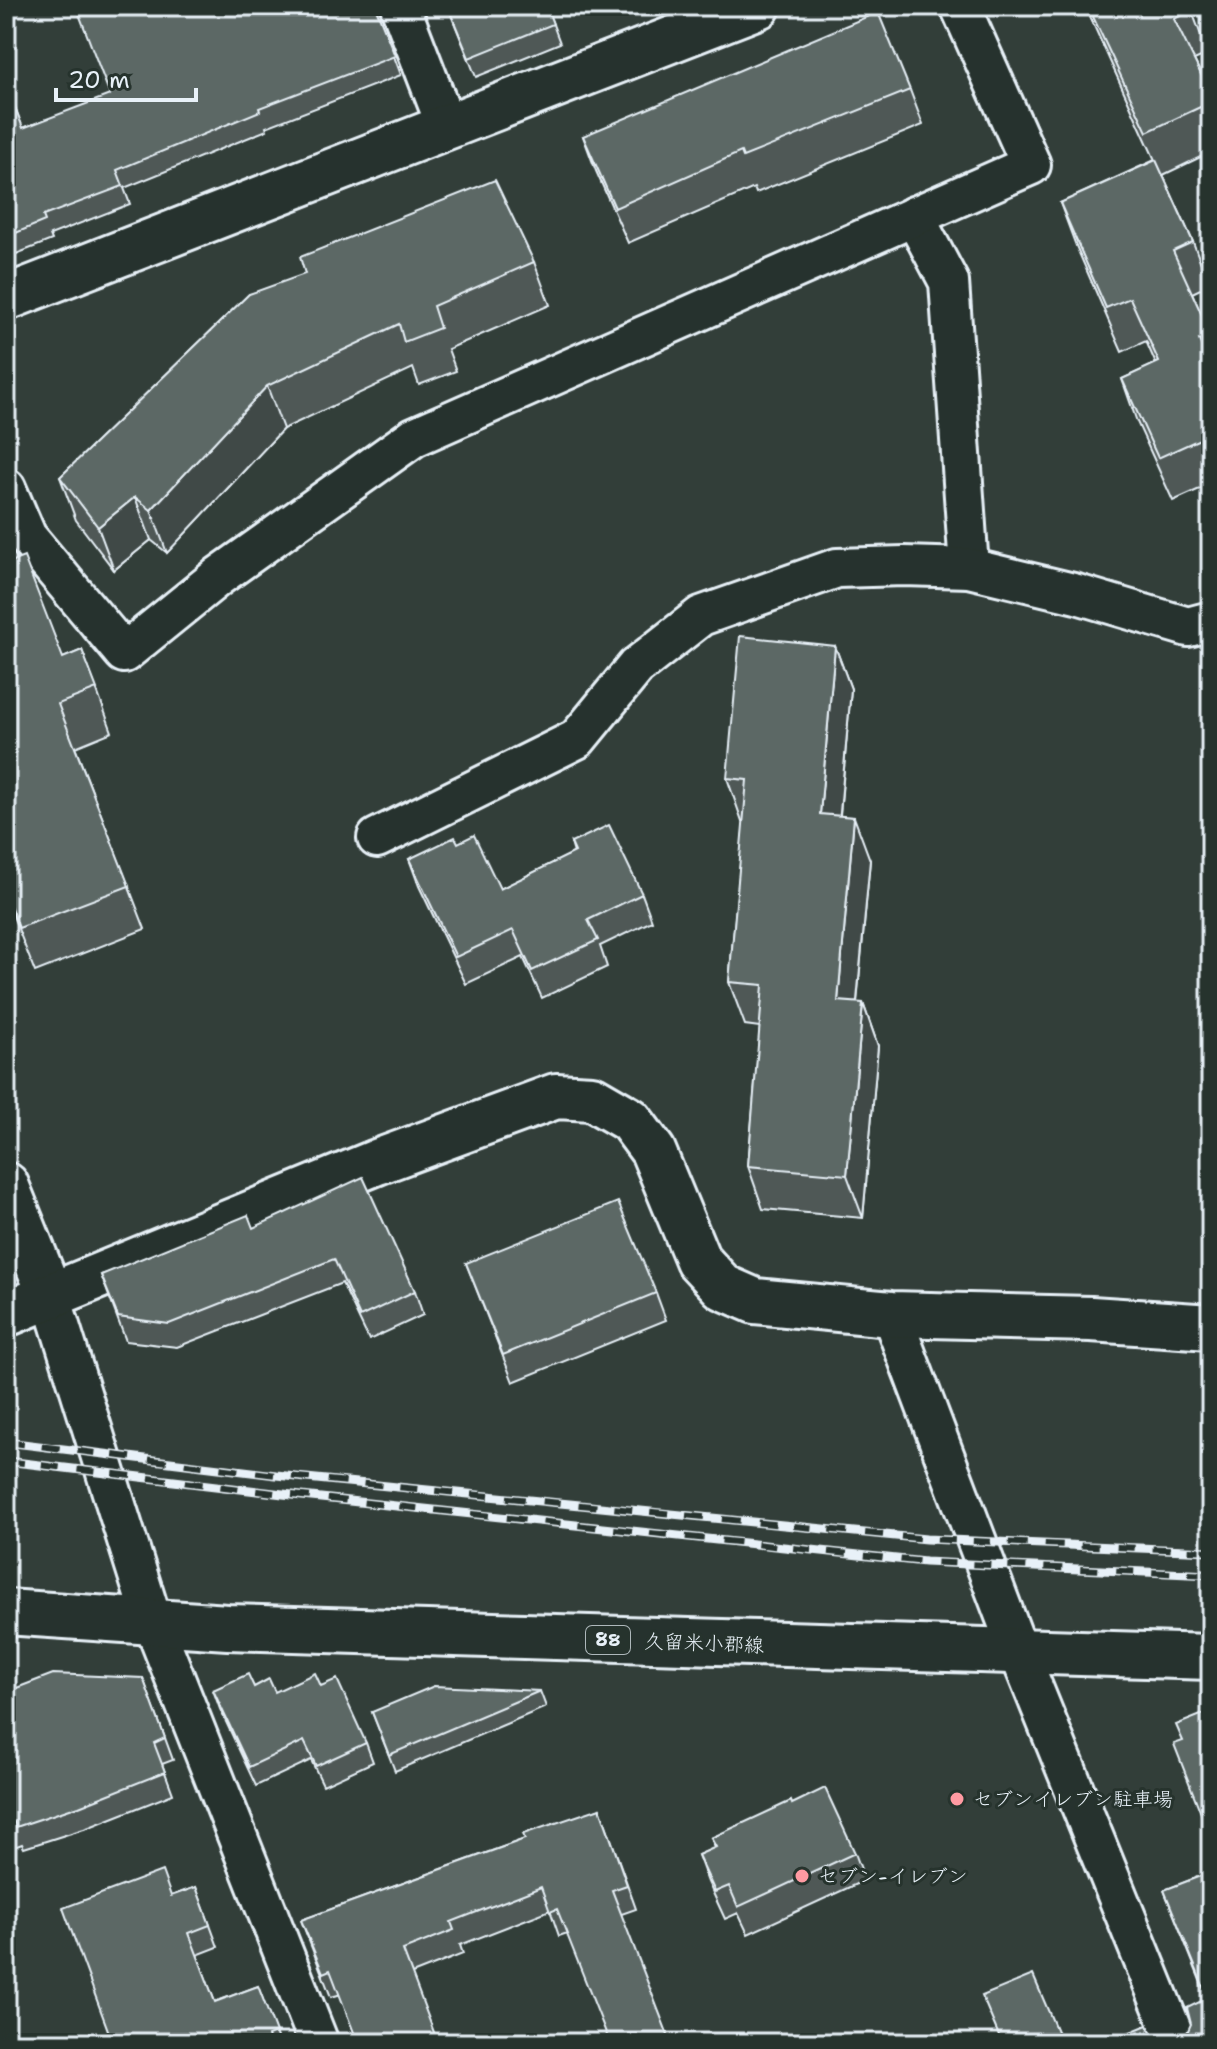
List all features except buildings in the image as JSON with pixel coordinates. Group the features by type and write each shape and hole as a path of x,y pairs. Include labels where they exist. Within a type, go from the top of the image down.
{"street":[{"path":"400,6 447,128"},
{"path":"6,298 758,6"},
{"path":"6,488 27,537 124,653 219,576 414,437 1031,165 960,6"},
{"path":"914,216 949,282 969,568"},
{"path":"377,838 577,739 636,667 701,616 837,568 969,568 1077,594 1188,627 1211,621"},
{"path":"6,1314 377,1162 556,1096 592,1098 630,1120 653,1151 698,1260 723,1287 755,1301 891,1314 1091,1319 1211,1327"},
{"path":"6,1185 51,1297 152,1620 319,2043"},
{"path":"891,1314 1019,1653 1177,2043"},
{"name":"久留米小郡線","path":"6,1612 244,1628 1211,1657"}],"railway":[{"path":"6,1442 276,1475 926,1539 1211,1551"},
{"path":"6,1461 283,1494 925,1562 1211,1575"}],"place":[{"name":"セブンイレブン駐車場","path":"957,1799"},
{"name":"セブン-イレブン","path":"802,1876"}]}
